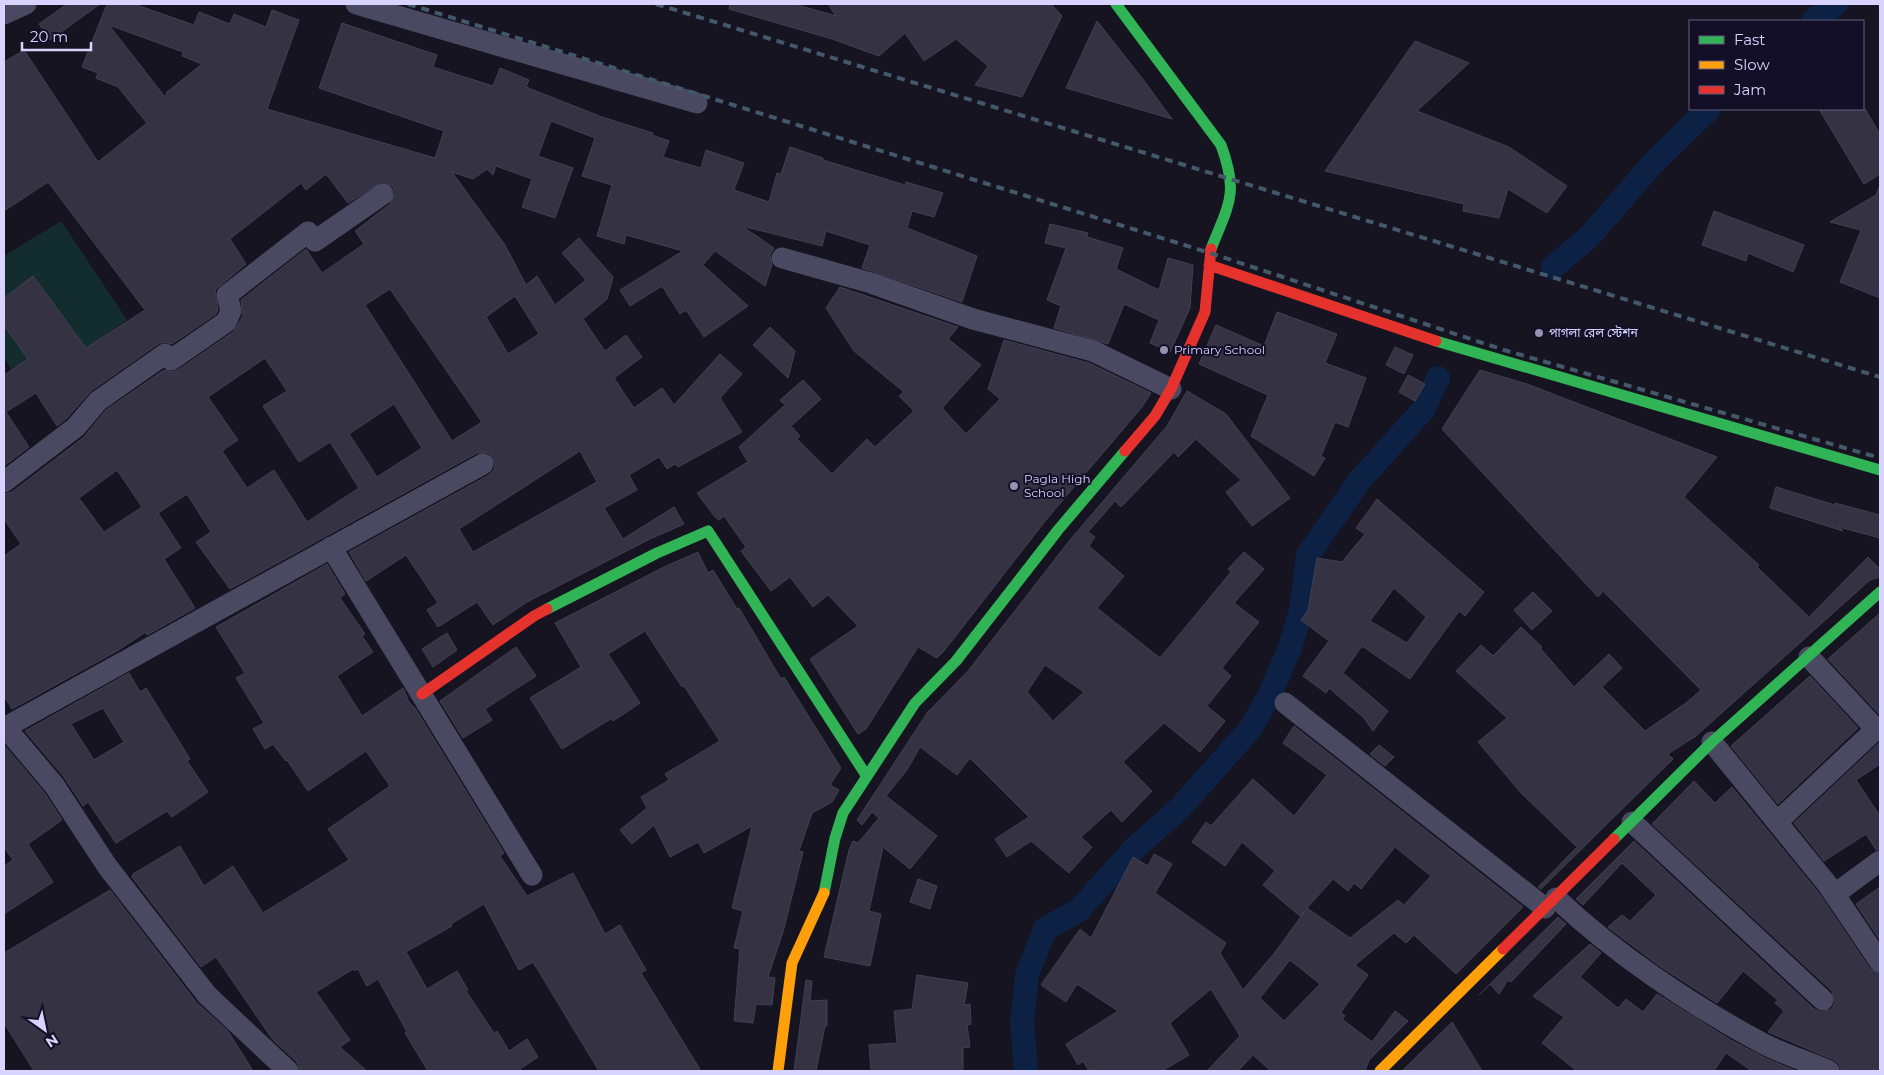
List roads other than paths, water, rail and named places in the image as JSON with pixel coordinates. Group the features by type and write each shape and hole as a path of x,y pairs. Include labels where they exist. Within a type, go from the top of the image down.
{"street":[{"path":"4,14 26,4"},
{"path":"356,4 697,103"},
{"path":"778,1071 787,1015 792,964 824,899 835,838 843,813 866,775 915,703 956,661 1058,530 1155,416 1172,388 1205,312 1210,253 1232,196 1230,170 1221,145 1116,4"},
{"path":"4,482 76,427 98,401 165,354 171,360 226,322 231,310 227,295 271,259 308,232 315,241 383,194"},
{"path":"782,258 871,284 973,319 1093,351 1172,388"},
{"path":"1209,265 1418,336 1880,470"},
{"path":"288,1071 207,995 107,866 54,785 5,728 483,464"},
{"path":"422,694 534,616 657,553 708,531 866,775"},
{"path":"330,547 532,874"},
{"path":"1380,1071 1712,742 1809,658 1880,592"},
{"path":"1777,822 1876,729 1809,658"},
{"path":"1285,703 1550,903 1642,968 1763,1043 1829,1071"},
{"path":"1712,742 1834,894 1880,962"},
{"path":"1632,822 1823,1000"},
{"path":"1834,894 1880,861"}],"waterway":[{"path":"1814,20 1836,4"},
{"path":"1553,267 1589,237 1655,161 1708,110"},
{"path":"1026,1071 1022,1021 1027,975 1045,929 1079,910 1134,849 1179,809 1251,728 1269,696 1290,648 1301,611 1308,555 1360,480 1423,410 1438,378"}],"railway":[{"path":"408,4 1210,253 1504,350 1880,458"},
{"path":"656,4 1880,377"}],"place":[{"name":"পাগলা রেল স্টেশন","path":"1539,333"},
{"name":"Primary School","path":"1164,350"},
{"name":"Pagla High School","path":"1014,486"}]}
